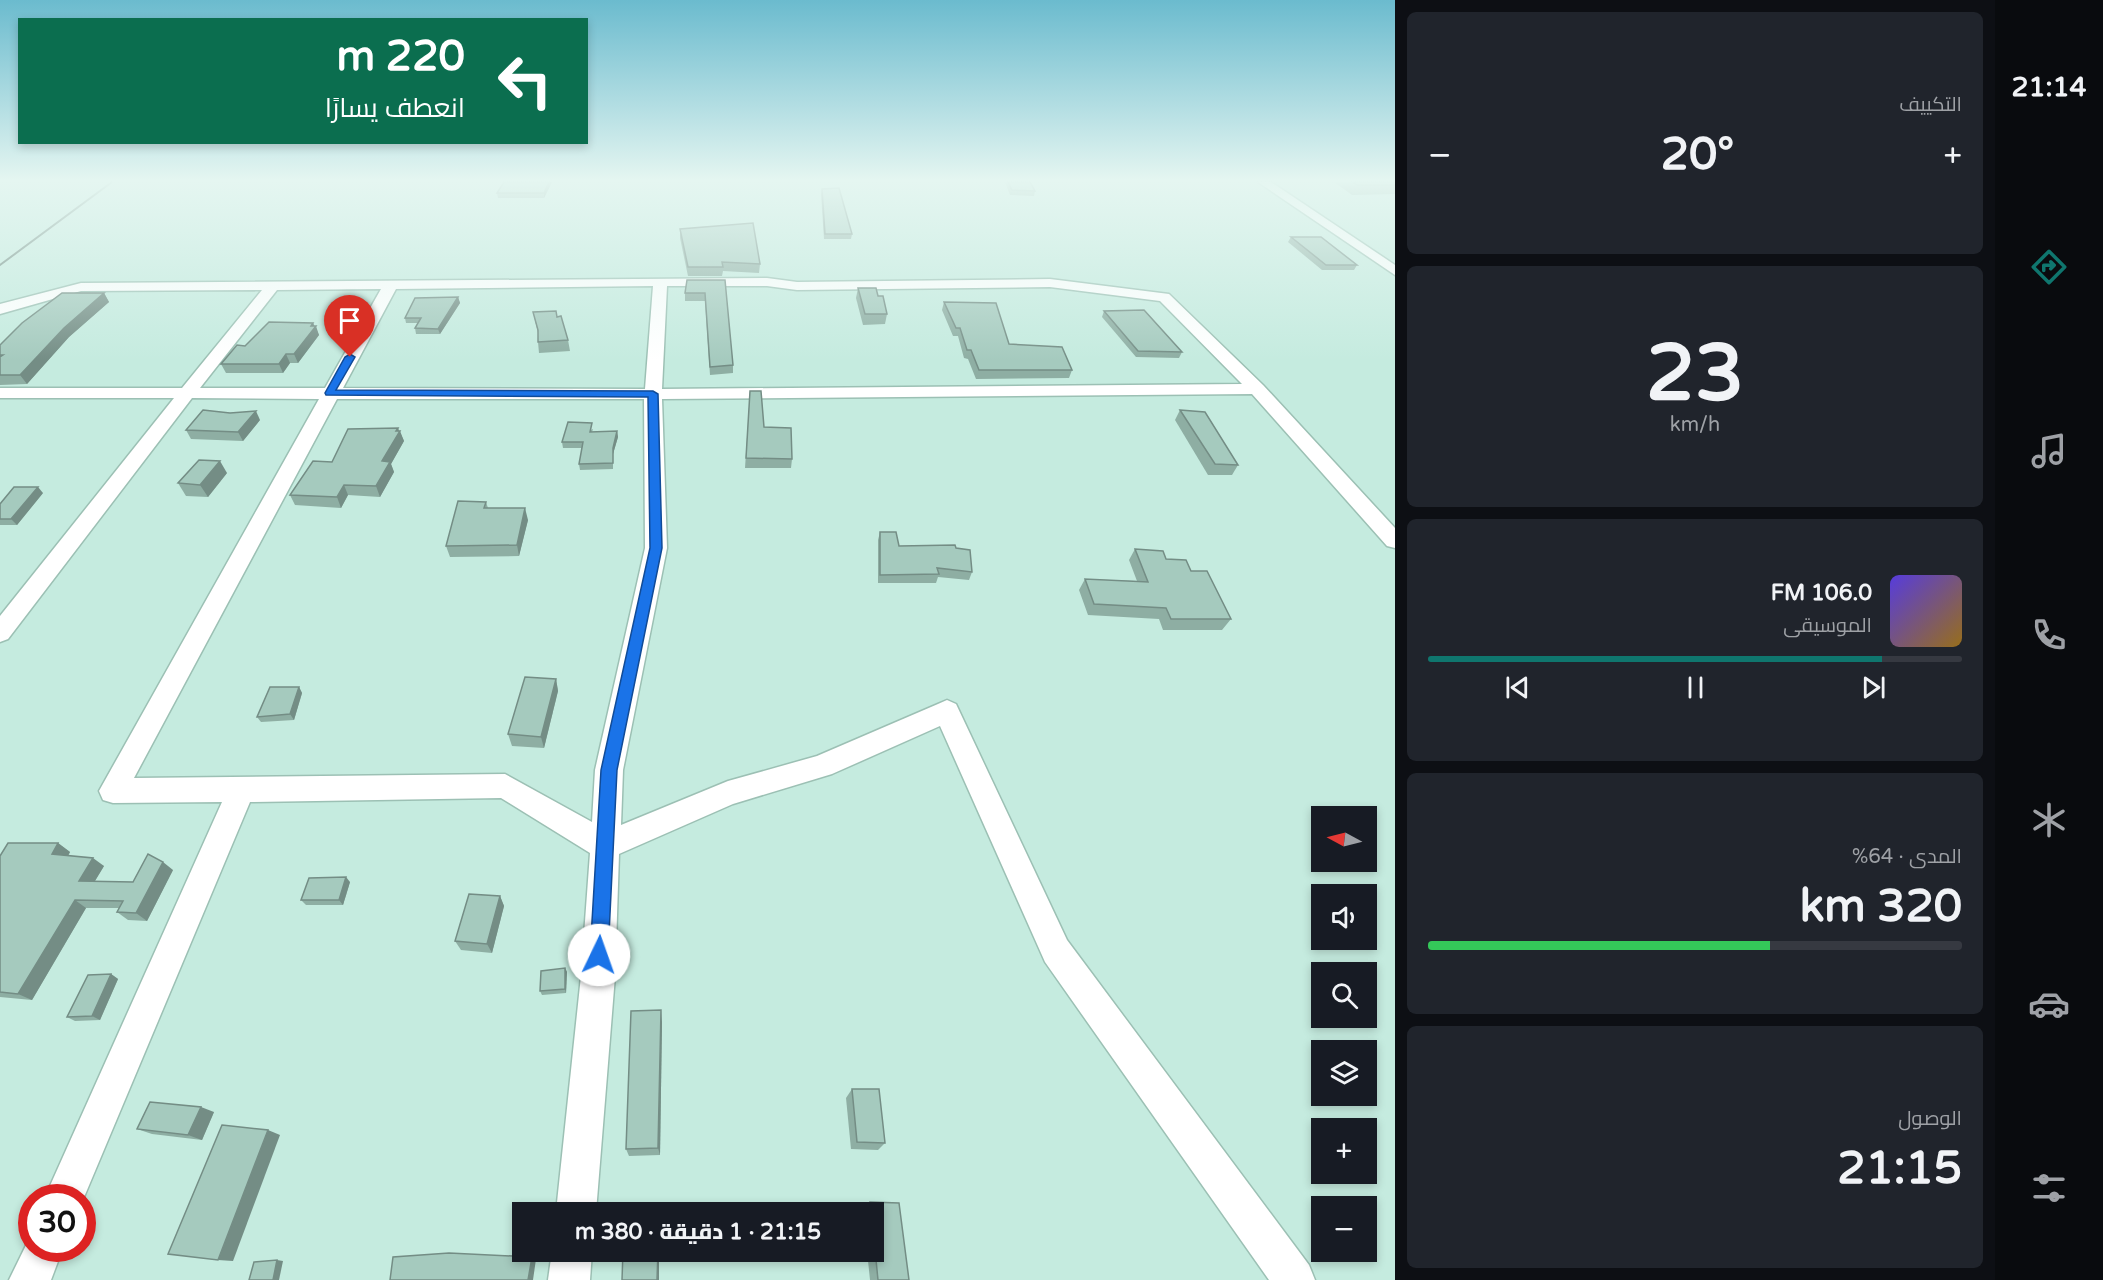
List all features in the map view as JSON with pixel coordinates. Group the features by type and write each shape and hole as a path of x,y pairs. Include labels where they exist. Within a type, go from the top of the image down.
{"street":[{"path":"1351,242 1395,272"},
{"path":"577,1202 598,976 609,770 656,548 653,394 660,282"},
{"path":"0,309 81,287 273,285 767,282 797,286 1050,283 1164,297 1257,389 1395,541"},
{"path":"0,633 54,561 273,285"},
{"path":"391,285 113,791 505,786 605,846"},
{"path":"0,393 653,394 1257,389"},
{"path":"605,846 728,793 822,766 947,711 1056,951 1294,1280"},
{"path":"71,1184 242,788"},
{"path":"30,1280 37,1262"},
{"path":"569,1280 571,1262"}],"building":[{"path":"683,242 756,242 760,264 722,262 723,267 688,267"},
{"path":"1297,242 1327,242 1357,265 1326,265"},
{"path":"687,280 725,280 733,365 710,367 705,293 685,293"},
{"path":"858,288 876,288 878,296 883,296 887,314 865,314"},
{"path":"62,293 104,293 64,328 20,375 0,375 0,357 3,355 0,355 0,345 22,323"},
{"path":"458,297 438,329 415,328 421,318 405,318 415,298"},
{"path":"944,302 996,303 1009,344 1062,347 1072,370 979,370 971,350 967,350 960,328 956,328"},
{"path":"1144,310 1182,352 1138,351 1104,311"},
{"path":"556,311 557,317 561,316 568,340 538,342 538,330 533,312"},
{"path":"269,322 313,323 311,326 316,326 294,354 286,354 279,364 221,364 237,345 245,346"},
{"path":"750,391 761,391 764,427 791,428 792,459 746,458"},
{"path":"203,410 230,413 256,411 238,432 186,430"},
{"path":"1180,410 1205,412 1238,465 1215,464"},
{"path":"568,422 592,423 590,432 617,431 613,448 613,463 579,464 583,442 562,442"},
{"path":"398,428 396,431 400,431 382,461 390,462 376,486 344,485 337,497 290,495 313,461 332,462 348,429"},
{"path":"199,460 220,461 200,485 178,483"},
{"path":"14,487 38,487 11,519 0,519 0,504"},
{"path":"458,501 486,502 484,508 525,508 517,545 446,546"},
{"path":"880,532 896,532 899,546 955,545 956,548 970,550 972,572 937,568 939,574 880,575"},
{"path":"1135,549 1163,551 1166,559 1186,560 1191,571 1207,571 1231,619 1171,619 1166,608 1094,604 1085,579 1148,582"},
{"path":"525,677 556,679 541,737 508,734"},
{"path":"270,687 299,687 290,714 257,717"},
{"path":"8,843 58,843 52,854 93,858 79,881 133,882 148,854 163,862 136,913 117,912 123,901 75,900 18,994 0,992 0,856"},
{"path":"346,877 339,900 301,900 309,878"},
{"path":"469,894 500,896 487,944 455,941"},
{"path":"565,968 565,989 540,991 541,971"},
{"path":"111,974 92,1016 67,1017 88,975"},
{"path":"661,1010 658,1148 626,1149 631,1011"},
{"path":"852,1089 879,1089 885,1143 857,1142"},
{"path":"150,1102 201,1107 188,1135 137,1129"},
{"path":"222,1125 268,1130 218,1260 168,1254"},
{"path":"884,1202 899,1203 909,1280 878,1280 876,1262 884,1262"},
{"path":"449,1253 512,1256 512,1262 531,1262 528,1280 390,1280 393,1257"},
{"path":"277,1260 273,1280 249,1280 254,1262"},
{"path":"623,1262 658,1262 657,1280 622,1280"}],"railway":[{"path":"0,265 31,242"}],"route":[{"path":"350,357 330,393 653,394 656,548 609,770 599,955"}]}
